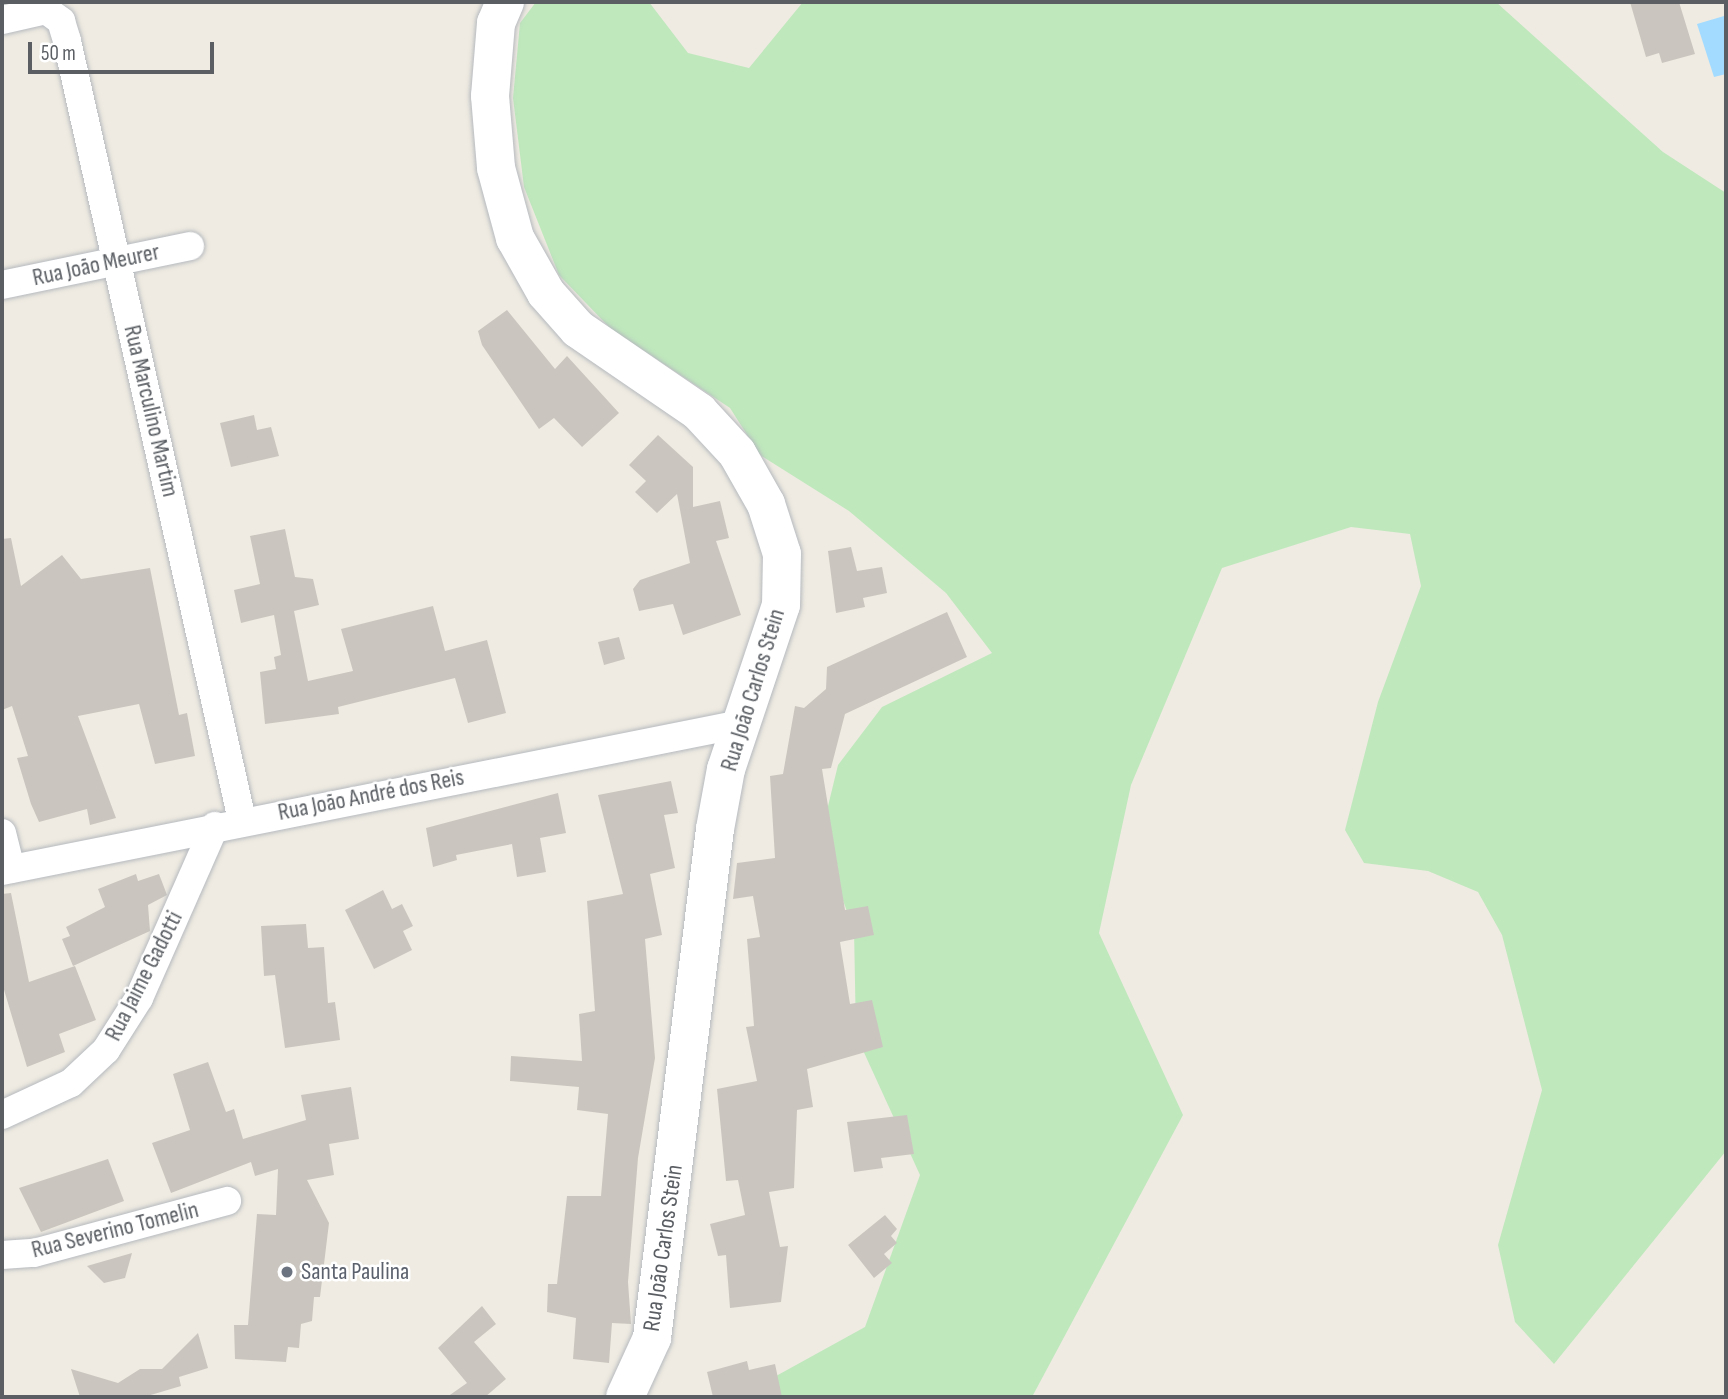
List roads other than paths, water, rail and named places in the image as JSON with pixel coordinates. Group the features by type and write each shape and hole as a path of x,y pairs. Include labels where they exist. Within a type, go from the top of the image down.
{"street":[{"name":"Rua João Carlos Stein","path":"505,2 496,23 490,96 496,168 515,238 545,293 578,329 699,412 737,453 766,504 782,554 781,605 741,724 715,829 652,1338 625,1397"},
{"name":"Rua Marculino Martim","path":"2,20 46,10 61,21 67,41 118,261 229,823"},
{"name":"Rua João Meurer","path":"2,285 190,246"},
{"name":"Rua João André dos Reis","path":"6,870 229,823 741,724"},
{"name":"Rua Jaime Gadotti","path":"2,1115 71,1083 106,1050 139,998 229,823"},
{"path":"2,833 6,870"},
{"name":"Rua Severino Tomelin","path":"2,1255 34,1253 228,1201"}],"water":[{"path":"1724,16 1726,74 1714,77 1697,24"}],"place":[{"name":"Santa Paulina","path":"287,1272"}]}
